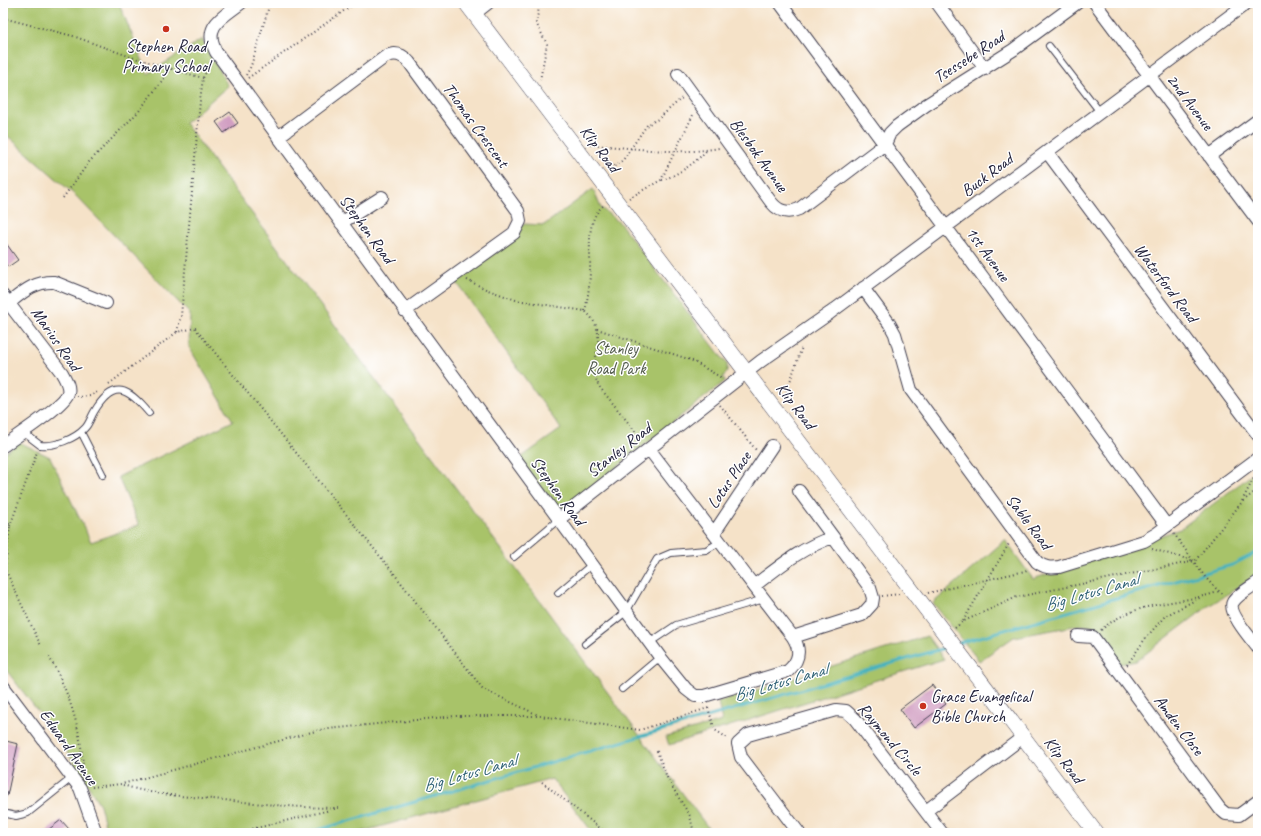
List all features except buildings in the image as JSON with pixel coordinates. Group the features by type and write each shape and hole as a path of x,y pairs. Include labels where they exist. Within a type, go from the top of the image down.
{"street":[{"name":"Stephen Road","path":"241,3 216,22 212,28 211,40 216,52 591,565 649,643 686,689 695,696 704,696 788,670 795,664 799,653 793,637 646,446"},
{"path":"470,8 488,3"},
{"name":"1st Avenue","path":"780,3 1169,527"},
{"path":"937,3 985,69"},
{"name":"Tsessebe Road","path":"885,144 890,133 897,126 926,105 985,69 1077,3"},
{"name":"2nd Avenue","path":"1095,3 1258,221"},
{"name":"Buck Road","path":"747,372 946,227 1247,3"},
{"name":"Klip Road","path":"470,8 572,145 747,372 1096,833"},
{"name":"Thomas Crescent","path":"278,137 389,56 401,55 406,58 414,68 518,212 520,221 514,233 405,311"},
{"name":"Blesbok Avenue","path":"678,74 775,207 780,210 790,212 799,209 885,144"},
{"path":"1209,156 1258,120"},
{"name":"Waterford Road","path":"1047,152 1258,435"},
{"path":"342,223 382,196"},
{"path":"6,300 29,287 45,281 54,282 106,304"},
{"name":"Sable Road","path":"863,288 889,323 895,334 911,390 1037,562 1043,567 1059,567 1137,544 1150,538 1169,527 1258,458"},
{"name":"Marius Road","path":"3,446 59,406 68,395 67,382 62,373 6,300"},
{"name":"Stanley Road","path":"558,520 646,446 747,372"},
{"name":"Lotus Place","path":"717,538 772,446"},
{"path":"793,637 862,615 872,604 873,598 870,588 799,491"},
{"path":"754,586 799,551 833,537"},
{"path":"1258,582 1233,602 1232,609 1238,621 1258,648"},
{"path":"1078,636 1093,638"},
{"name":"Amden Close","path":"1093,638 1226,814 1239,815 1258,801"},
{"name":"Edward Avenue","path":"3,686 80,788 96,833"},
{"name":"Raymond Circle","path":"799,833 741,757 738,744 748,735 836,710 846,711 856,719 942,833"},
{"path":"926,811 1023,737"}],"lane":[{"path":"1049,46 1100,112"},
{"path":"23,432 40,445 56,444 80,432 85,428 94,411 102,401 118,391 124,390 130,393 150,413"},
{"path":"80,432 103,475"},
{"name":"Stanley Road","path":"514,557 558,520"},
{"path":"585,644 626,612 657,559 671,553 706,550 717,538"},
{"path":"558,593 591,565"},
{"path":"649,643 676,625 764,599"},
{"path":"622,689 660,657"},
{"path":"3,813 16,816 28,813 73,777"}],"path":[{"path":"240,84 251,66 270,3"},
{"path":"240,84 355,3"},
{"path":"539,83 547,44 536,23 540,3"},
{"path":"3,18 73,36 131,57 203,78"},
{"path":"178,332 181,316 192,176 203,78 216,52"},
{"path":"63,198 89,162 139,111 171,69"},
{"path":"598,178 623,160 647,126 658,119 691,91"},
{"path":"661,180 699,103"},
{"path":"572,145 631,147 674,151 707,150 730,146"},
{"path":"618,204 661,180 672,177 700,157 707,150"},
{"path":"585,311 588,298 592,227 595,217 602,207"},
{"path":"463,278 488,290 516,300 585,311 594,320 597,329 598,352 595,370 598,385 646,446"},
{"path":"105,387 178,332 195,328 392,571 483,689 540,716"},
{"path":"597,329 691,360 725,379"},
{"path":"780,416 784,398 803,343 802,332"},
{"path":"68,395 78,397 91,396 99,391"},
{"path":"714,397 741,433 764,458"},
{"path":"40,445 10,526 5,569 41,646"},
{"path":"946,636 962,622 1016,597 1195,561 1242,502 1258,470"},
{"path":"1242,502 1258,489"},
{"path":"3,513 10,526"},
{"path":"1169,527 1218,592 1228,596"},
{"path":"962,622 1016,532"},
{"path":"1137,544 1195,561"},
{"path":"873,598 891,594 915,595 987,580 1025,571 1037,562"},
{"path":"1093,638 1109,622 1127,613 1162,602 1218,592"},
{"path":"1120,674 1145,639 1165,616 1204,595"},
{"path":"49,657 70,702 81,749 83,772 80,788 122,784 319,730 455,716 540,716 640,730 708,708 715,730 733,741"},
{"path":"657,751 668,780 690,816 694,833"},
{"path":"542,782 606,833"},
{"path":"122,784 136,789 171,795 313,808 338,808 236,833"}],"green space":[{"path":"3,3 119,3 148,74 202,39 228,86 185,123 712,833 593,833 552,779 357,833 107,833 100,805 58,737 3,666 3,454 19,442 50,457 91,542 139,525 118,477 233,421 189,347 190,314 76,196 3,132"},
{"name":"Stanley Road Park","path":"593,189 601,208 620,223 727,364 727,372 723,377 725,381 569,505 563,508 557,508 519,459 561,429 455,280 524,224 544,225"},
{"path":"1258,470 1258,575 1210,605 1136,661 1120,664 1094,627 1080,625 1014,637 979,661 933,603 1005,540 1033,579 1180,529"},
{"path":"927,636 944,659 669,745 666,737 722,721 718,702"}],"waterway":[{"name":"Big Lotus Canal","path":"959,643 1232,565 1258,552"},
{"name":"Big Lotus Canal","path":"308,833 948,647"}],"place":[{"name":"Stephen Road Primary School","path":"166,29"},
{"name":"Grace Evangelical Bible Church","path":"923,706"}]}
